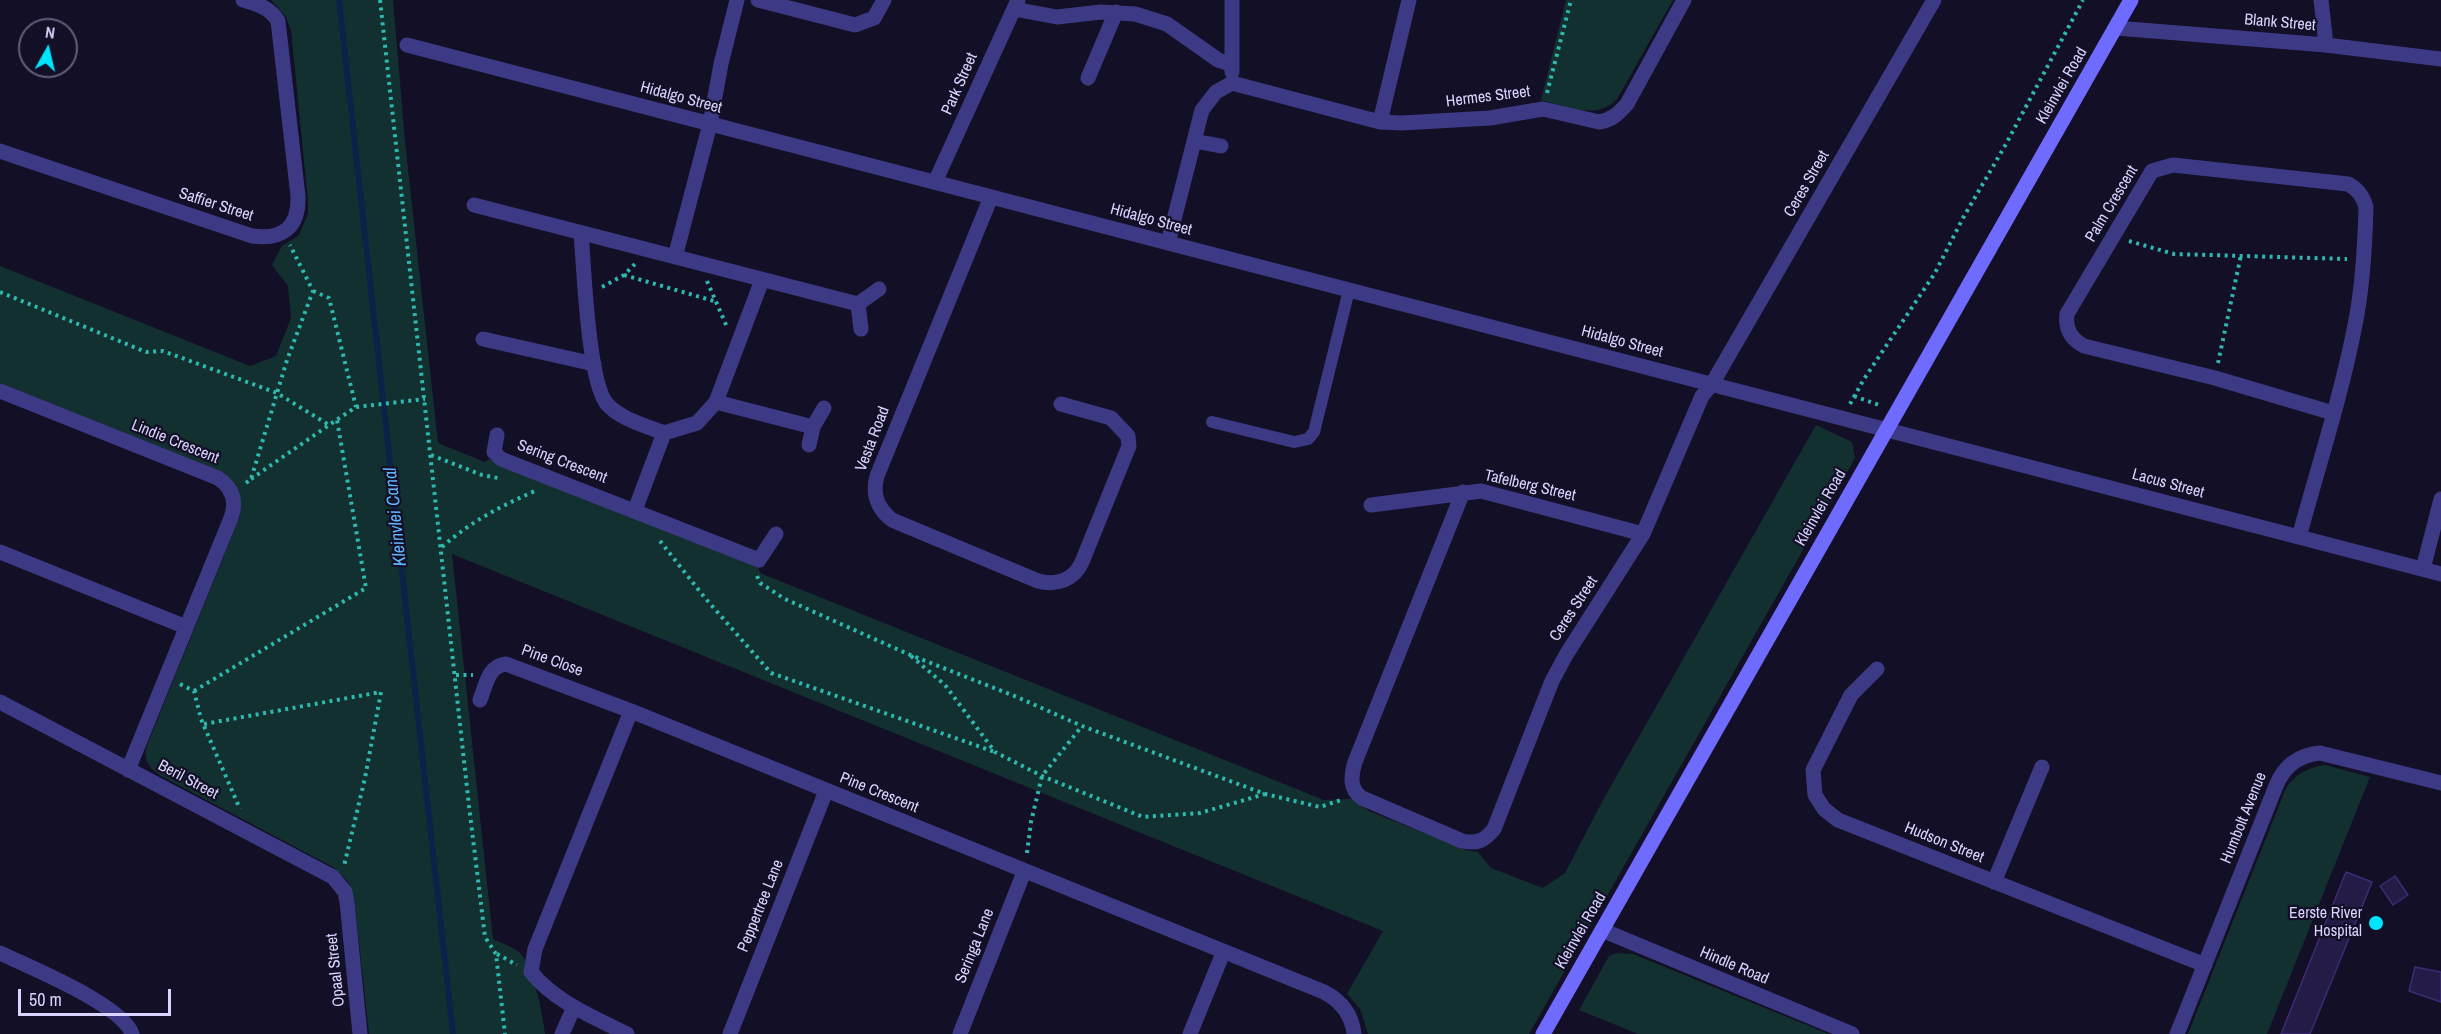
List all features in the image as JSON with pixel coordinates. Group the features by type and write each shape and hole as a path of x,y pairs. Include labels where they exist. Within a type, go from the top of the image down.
{"street":[{"path":"243,0 255,3 272,12 278,21 298,195 298,207 285,233"},
{"path":"675,257 710,124 721,64 737,0"},
{"path":"758,0 855,25 874,18 884,0"},
{"path":"1168,243 1202,110 1216,92 1232,83 1232,0"},
{"path":"1380,122 1409,0"},
{"name":"Hermes Street","path":"1232,83 1380,122 1490,118 1543,109 1599,122 1614,118 1627,104 1684,0"},
{"name":"Ceres Street","path":"1356,794 1462,842 1482,841 1488,837 1496,825 1552,681 1643,534 1702,396 1712,384 1934,0"},
{"name":"Kleinvlei Road","path":"1543,1034 2131,0"},
{"path":"2321,0 2326,45"},
{"path":"1016,5 1057,17 1116,12 1135,14 1167,24 1218,60 1231,64"},
{"name":"Park Street","path":"935,182 1016,5"},
{"path":"1088,78 1116,12"},
{"name":"Blank Street","path":"2116,28 2326,45 2441,59"},
{"name":"Hidalgo Street","path":"407,45 1887,429"},
{"path":"1194,141 1221,146"},
{"name":"Saffier Street","path":"0,151 252,236 269,238 285,233"},
{"name":"Palm Crescent","path":"2299,537 2333,413 2355,326 2364,260 2366,207 2364,199 2355,188 2348,184 2173,165 2158,167 2146,177 2114,237 2067,314 2067,326 2072,338 2084,346 2215,378 2333,413"},
{"name":"Vesta Road","path":"991,197 877,476 875,492 879,507 891,520 1038,581 1050,583 1064,581 1077,571 1082,562 1129,446 1128,436 1111,418 1061,404"},
{"path":"474,205 858,304 879,289"},
{"path":"582,233 586,297 597,384 609,406 618,413 664,433 697,423 716,402 762,280"},
{"path":"858,304 861,329"},
{"path":"483,339 594,364"},
{"name":"Lindie Crescent","path":"0,390 218,478 224,482 232,494"},
{"path":"716,402 813,427"},
{"path":"809,445 813,427 824,408"},
{"name":"Lacus Street","path":"1887,429 2441,574"},
{"path":"635,510 664,433"},
{"name":"Sering Crescent","path":"497,435 494,452 501,459 759,560"},
{"path":"1356,794 1351,778 1355,762 1463,492"},
{"name":"Tafelberg Street","path":"1371,505 1463,492 1492,493 1643,534"},
{"path":"128,770 234,511 232,494"},
{"path":"2423,569 2441,499"},
{"path":"759,560 776,534"},
{"path":"0,552 186,627"},
{"name":"Pine Close","path":"480,700 492,670 497,665 506,663 631,711"},
{"name":"Hudson Street","path":"1877,669 1851,695 1813,770 1813,788 1820,804 1838,820 2205,965"},
{"name":"Beril Street","path":"0,702 333,877 340,884"},
{"path":"627,1034 574,1007 542,986 531,972 535,948 631,711"},
{"name":"Pine Crescent","path":"631,711 1333,997 1347,1011 1354,1034"},
{"name":"Humbolt Avenue","path":"2177,1034 2280,777 2292,762 2310,754 2330,754 2441,783"},
{"path":"1994,882 2042,767"},
{"name":"Peppertree Lane","path":"730,1034 826,791"},
{"name":"Seringa Lane","path":"960,1034 1024,872"},
{"name":"Opaal Street","path":"340,884 347,902 360,1034"},
{"name":"Hindle Road","path":"1602,930 1852,1034"},
{"path":"0,953 99,1002 119,1015 132,1034"},
{"path":"1190,1034 1223,953"},
{"path":"562,1034 574,1007"}],"lane":[{"path":"1212,422 1294,442 1308,439 1314,432 1349,290"}],"path":[{"path":"380,0 485,937 496,954 505,1034"},
{"path":"1543,109 1571,0"},
{"path":"1848,407 1935,273 2083,0"},
{"path":"285,233 313,291 329,298 356,407"},
{"path":"2114,237 2174,254 2364,260"},
{"path":"586,297 624,274 649,250"},
{"path":"2215,378 2241,255"},
{"path":"701,264 714,301 737,346"},
{"path":"624,274 714,301"},
{"path":"251,479 298,327 313,291"},
{"path":"0,292 146,352 162,351 277,393 329,425"},
{"path":"1854,396 1882,406"},
{"path":"232,494 356,407 425,399"},
{"path":"194,691 366,588 337,420"},
{"path":"431,455 482,475 501,479"},
{"path":"441,548 460,531 492,510 537,489 528,486"},
{"path":"656,536 771,673 995,752 1042,776 1143,817 1200,813 1265,794"},
{"path":"759,560 756,572 760,583 785,600 1082,726 1265,794 1320,807 1356,794"},
{"path":"908,654 945,685 995,752"},
{"path":"166,676 194,691 204,724 248,832"},
{"path":"204,724 381,692 365,778 340,884"},
{"path":"1024,872 1031,822 1042,776 1082,726"}],"green space":[{"path":"271,0 393,0 405,141 438,443 485,462 489,459 629,513 633,517 758,567 760,573 1324,800 1351,799 1369,811 1469,851 1478,852 1491,868 1543,888 1565,873 1603,800 1816,425 1852,442 1855,458 1529,1034 1368,1034 1360,1009 1347,994 1383,931 452,554 493,939 516,950 524,958 536,991 545,1034 369,1034 354,897 347,880 333,867 161,776 150,766 146,758 146,748 240,516 239,497 235,486 223,472 0,383 0,266 250,366 276,356 291,318 288,286 272,265 282,246 299,235 308,214 308,201 291,30 286,17"},
{"path":"1566,0 1673,0 1617,99 1609,106 1591,111 1541,100"},
{"path":"2325,765 2370,777 2267,1034 2188,1034 2286,788 2303,772"},
{"path":"1616,953 1633,954 1829,1034 1638,1034 1579,1010 1609,956"}],"building":[{"path":"2346,872 2372,882 2310,1034 2281,1034"},
{"path":"2395,876 2408,895 2393,905 2380,886"},
{"path":"2415,967 2441,972 2441,1002 2409,991"}],"waterway":[{"name":"Kleinvlei Canal","path":"339,0 453,1034"}],"place":[{"name":"Eerste River Hospital","path":"2376,923"}]}
